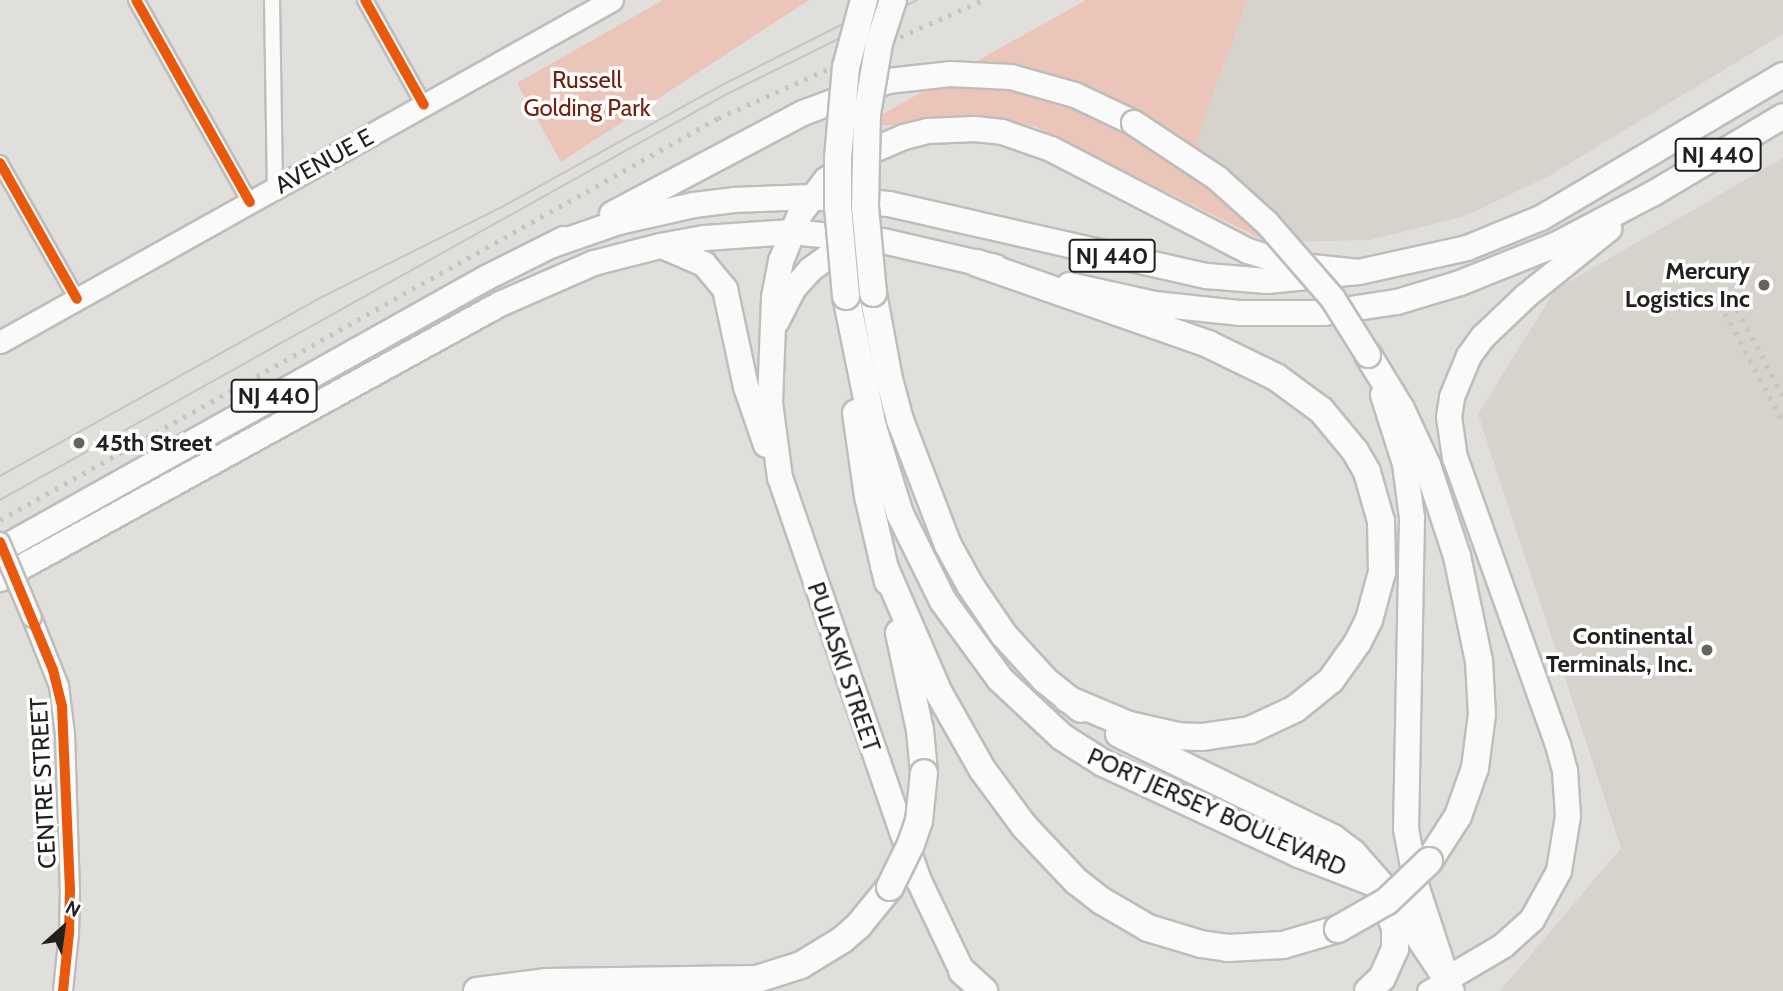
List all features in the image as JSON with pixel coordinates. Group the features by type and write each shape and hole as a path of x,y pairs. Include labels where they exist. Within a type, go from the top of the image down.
{"highway":[{"name":"PORT JERSEY BOULEVARD","path":"864,0 846,67 838,158 838,207 846,296 873,428 900,514 943,601 1000,679 1062,737 1103,763 1299,854 1379,886"},
{"name":"PORT JERSEY BOULEVARD","path":"893,0 877,53 867,114 865,206 873,293 900,421 948,545 970,585 1004,635 1045,680 1068,699 1144,748 1312,825 1353,853 1409,920 1443,987"},
{"path":"550,246 803,113 888,81 950,74 1011,77 1075,95 1134,123 1200,165 1267,223 1333,299 1406,418 1427,465 1457,556 1479,660 1482,714 1475,768 1458,816 1429,861 1387,901 1338,929 1283,945 1228,947 1201,944 1148,928 1102,901 1076,881 1024,826 982,769 939,693 884,566"},
{"name":"NJ 440","path":"0,550 486,278 550,246 619,222 694,205 747,199 811,197 868,201 1207,276 1267,281 1359,272 1467,248 1541,218 1783,75"},
{"name":"NJ 440","path":"0,579 530,289 594,263 705,238 791,232 883,241 1155,303 1239,313 1324,313 1397,302 1471,279 1555,245 1654,193 1783,116"},
{"name":"PULASKI STREET","path":"969,981 919,881 780,478 770,402 776,281 791,232 811,197 841,167 904,137 951,128 1002,132 1075,160 1139,197 1248,251 1293,265 1359,272"},
{"path":"883,146 869,171 868,201 883,241"},
{"path":"1368,355 1399,439 1409,491 1413,546 1406,829 1416,888 1443,987 1503,946 1532,920 1559,871 1568,816 1565,771 1558,745 1455,458 1449,417 1452,397 1469,356 1499,320 1654,193"},
{"name":"PULASKI STREET","path":"774,329 794,288 818,262 840,250 883,241"},
{"path":"660,246 704,264 725,289 751,407 780,478"},
{"path":"977,263 1208,344 1276,377 1321,410 1340,429 1367,472 1381,521 1382,572 1369,620 1358,642 1331,680 1295,709 1250,730 1226,735 1178,736 1129,725 1068,699"},
{"path":"477,991 547,982 757,979 780,973 822,954 859,925 890,887 919,821 924,772 920,730 861,456 846,296"},
{"path":"1367,991 1382,978 1395,949 1395,928 1379,886"},
{"path":"969,981 984,991"}],"main road":[{"name":"AVENUE E","path":"0,342 424,105 599,3"}],"street":[{"path":"136,0 250,202"},
{"path":"272,0 275,188"},
{"path":"365,0 424,105"},
{"path":"0,163 77,299"},
{"name":"CENTRE STREET","path":"0,542 59,686 65,734 70,889 63,991"}],"shaded area":[{"path":"1247,0 1783,0 1783,34 1549,176 1465,216 1370,240 1281,242 1195,142"},
{"path":"1783,158 1783,991 1500,991 1621,848 1478,414 1555,290"}],"green space":[{"name":"Russell Golding Park","path":"663,0 809,0 561,162 517,83"},
{"path":"1086,0 1247,0 1196,142 1281,242 1268,242 1034,126 863,125"}],"tram line":[{"path":"0,476 322,297 500,208 722,85 890,0"},
{"path":"0,500 727,94 917,0"}],"railway":[{"path":"0,520 718,118 983,0"},
{"path":"1737,309 1783,396"},
{"path":"1725,313 1783,422"}],"cycle path":[{"path":"136,0 250,202"},
{"path":"365,0 424,105"},
{"path":"0,163 77,299"},
{"path":"0,542 53,670 62,707 70,889 63,991"}],"place":[{"name":"Mercury Logistics Inc","path":"1764,285"},
{"name":"45th Street","path":"79,443"},
{"name":"Continental Terminals, Inc.","path":"1707,650"}]}
